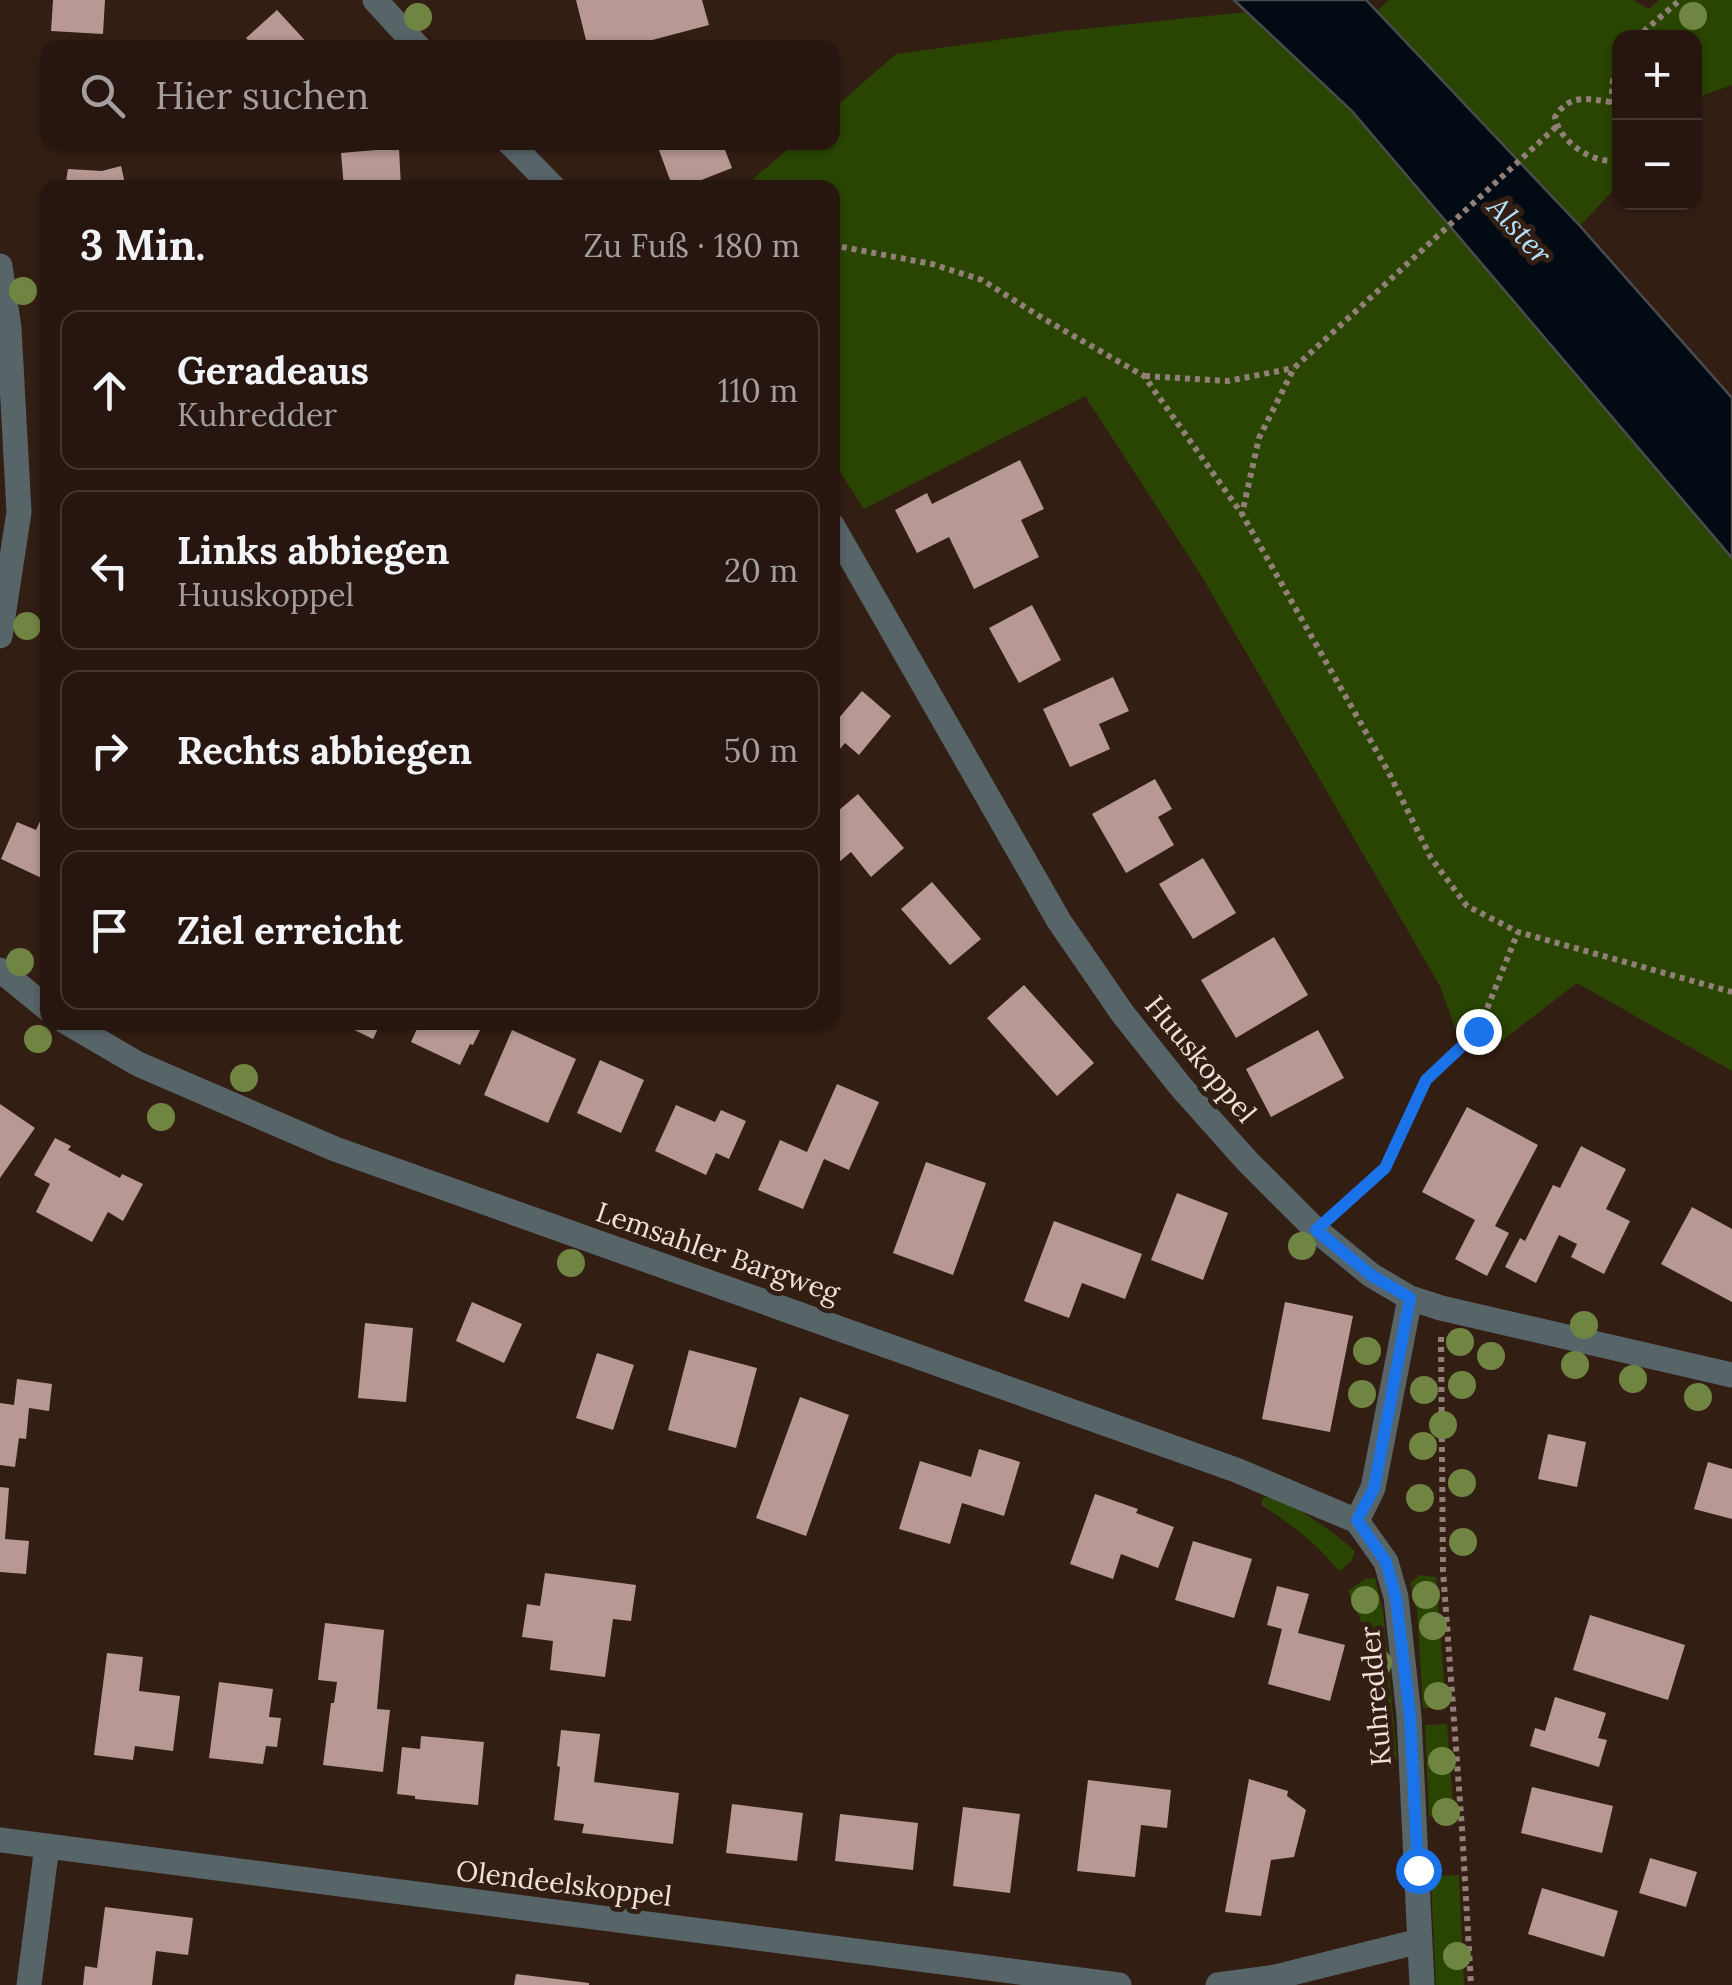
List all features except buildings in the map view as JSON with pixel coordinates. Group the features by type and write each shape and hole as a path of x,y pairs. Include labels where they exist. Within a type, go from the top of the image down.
{"street":[{"path":"375,0 412,40"},
{"path":"517,150 546,180"},
{"path":"0,266 9,328 19,512 0,636"},
{"name":"Huuskoppel","path":"840,539 1059,920 1112,999 1248,1162 1316,1230 1371,1275 1410,1298 1732,1375"},
{"path":"0,970 40,1003"},
{"name":"Lemsahler Bargweg","path":"80,1030 138,1064 335,1149 1218,1463 1357,1520"},
{"path":"1357,1520 1374,1488 1410,1298"},
{"name":"Kuhredder","path":"1357,1520 1386,1562 1396,1598 1410,1716 1422,1985"},
{"name":"Olendeelskoppel","path":"0,1840 1119,1985"},
{"path":"29,1985 47,1846"},
{"path":"1218,1985 1276,1977 1420,1941"}],"path":[{"path":"1645,30 1680,0"},
{"path":"1612,85 1611,102 1619,120"},
{"path":"1611,102 1585,99 1566,103 1555,117 1556,128 1577,148 1612,162"},
{"path":"1242,514 1260,438 1294,368 1556,128"},
{"path":"840,247 932,264 982,280 1144,376 1242,514 1389,773 1431,858 1468,906 1518,932 1732,992"},
{"path":"1144,376 1228,382 1294,368"},
{"path":"1316,1230 1385,1168 1426,1080 1478,1031 1518,932"},
{"path":"1441,1308 1443,1570 1470,1985"}],"green space":[{"path":"1389,0 1633,0 1649,9 1659,0 1732,0 1732,85 1702,97 1702,30 1612,30 1612,192 1580,226 1732,398 1732,1071 1577,983 1482,1056 1458,1036 1440,986 1201,575 1085,396 864,509 840,472 840,180 752,180 787,150 840,150 840,103 896,54 1246,12 1377,11"},
{"path":"1272,1495 1315,1520 1355,1551 1351,1562 1339,1571 1303,1535 1261,1505 1263,1498"},
{"path":"1420,1575 1436,1577 1446,1707 1423,1708 1417,1609 1410,1583"},
{"path":"1375,1578 1383,1610 1397,1759 1393,1759 1372,1653 1348,1591 1365,1579"},
{"path":"1447,1724 1454,1815 1429,1817 1425,1725"},
{"path":"1459,1875 1464,1985 1436,1985 1431,1883 1438,1876"}],"water":[{"name":"Alster","path":"1234,0 1366,0 1580,226 1732,398 1732,558 1352,111"}],"route":[{"path":"1418,1870 1410,1716 1396,1598 1386,1562 1357,1520 1374,1488 1410,1298 1371,1275 1316,1230 1385,1168 1426,1080 1478,1031"}]}
